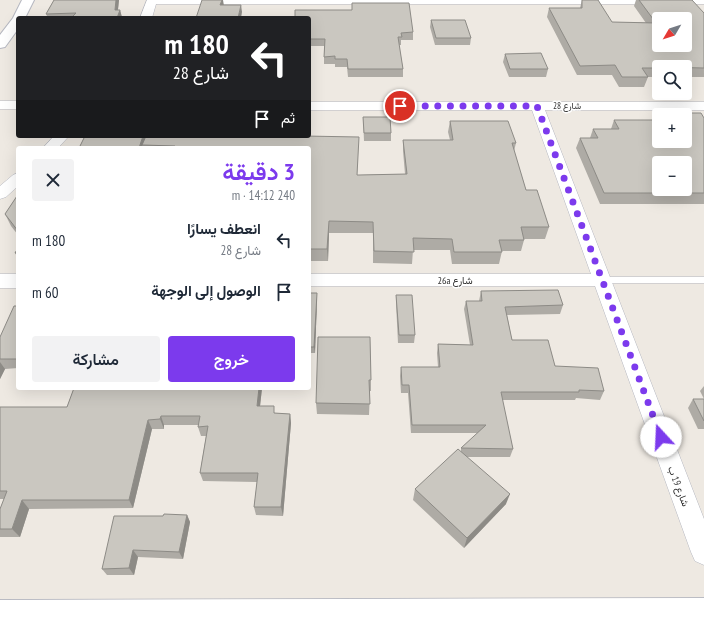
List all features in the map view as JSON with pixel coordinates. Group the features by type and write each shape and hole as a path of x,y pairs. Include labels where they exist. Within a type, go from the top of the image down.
{"street":[{"path":"20,16 28,0"},
{"path":"147,16 152,0 697,1"},
{"path":"0,44 16,23"},
{"name":"شارع 28","path":"311,106 704,106"},
{"name":"شارع 19 ب","path":"537,106 704,552"},
{"path":"52,146 60,138"},
{"path":"0,194 16,180"},
{"name":"26a شارع","path":"311,280 602,280"},
{"path":"0,281 16,281"},
{"path":"0,614 704,612"}],"lane":[{"path":"602,280 704,280"}],"building":[{"path":"54,0 116,0 115,10 120,10 118,16 73,16 76,13 46,14"},
{"path":"202,0 222,0 220,5 241,5 238,16 197,16"},
{"path":"582,0 598,0 612,22 652,23 652,52 692,52 692,12 652,12 652,18 639,0 692,0 704,13 704,68 692,68 692,60 652,60 652,68 642,68 648,77 622,77 615,65 580,66 549,8 582,8"},
{"path":"352,3 409,3 413,32 401,33 402,37 398,37 403,69 348,69 347,59 335,59 335,56 324,57 325,39 311,39 311,16 295,16 295,10 352,10"},
{"path":"431,20 465,20 471,38 436,38"},
{"path":"541,53 548,69 510,69 505,54"},
{"path":"692,113 701,113 704,118 704,193 692,193 692,156 652,156 652,193 604,193 580,138 598,138 593,129 619,129 614,120 652,120 652,148 692,148"},
{"path":"363,117 390,117 391,133 364,133"},
{"path":"450,121 508,121 516,143 512,143 526,190 537,190 549,227 521,227 524,240 499,240 502,252 454,252 452,239 413,238 414,252 374,251 373,222 329,221 327,249 311,249 311,146 142,145 145,138 359,137 357,175 407,174 403,140 453,140"},
{"path":"84,138 142,138 140,146 80,146"},
{"path":"16,198 16,228 5,214"},
{"path":"558,290 563,305 505,307 512,340 548,340 555,366 598,368 604,391 579,390 579,392 501,392 513,449 461,448 486,425 412,425 409,385 402,385 401,367 440,367 438,344 473,345 466,301 482,301 481,291"},
{"path":"311,293 317,293 314,347 311,347"},
{"path":"396,295 412,295 415,335 399,335"},
{"path":"14,306 16,306 16,359 0,359 0,337"},
{"path":"318,337 370,337 370,404 316,403"},
{"path":"73,390 259,390 257,406 274,406 274,413 290,414 281,507 254,507 258,473 200,473 208,426 198,427 200,416 161,416 160,419 148,420 129,500 22,500 12,529 0,529 0,509 7,491 0,491 0,407 67,407"},
{"path":"693,399 704,399 704,421"},
{"path":"458,449 510,494 467,538 415,489"},
{"path":"164,514 187,515 179,552 133,550 129,568 102,569 114,516 163,516"}],"route":[{"path":"400,106 537,106 661,437"}]}
